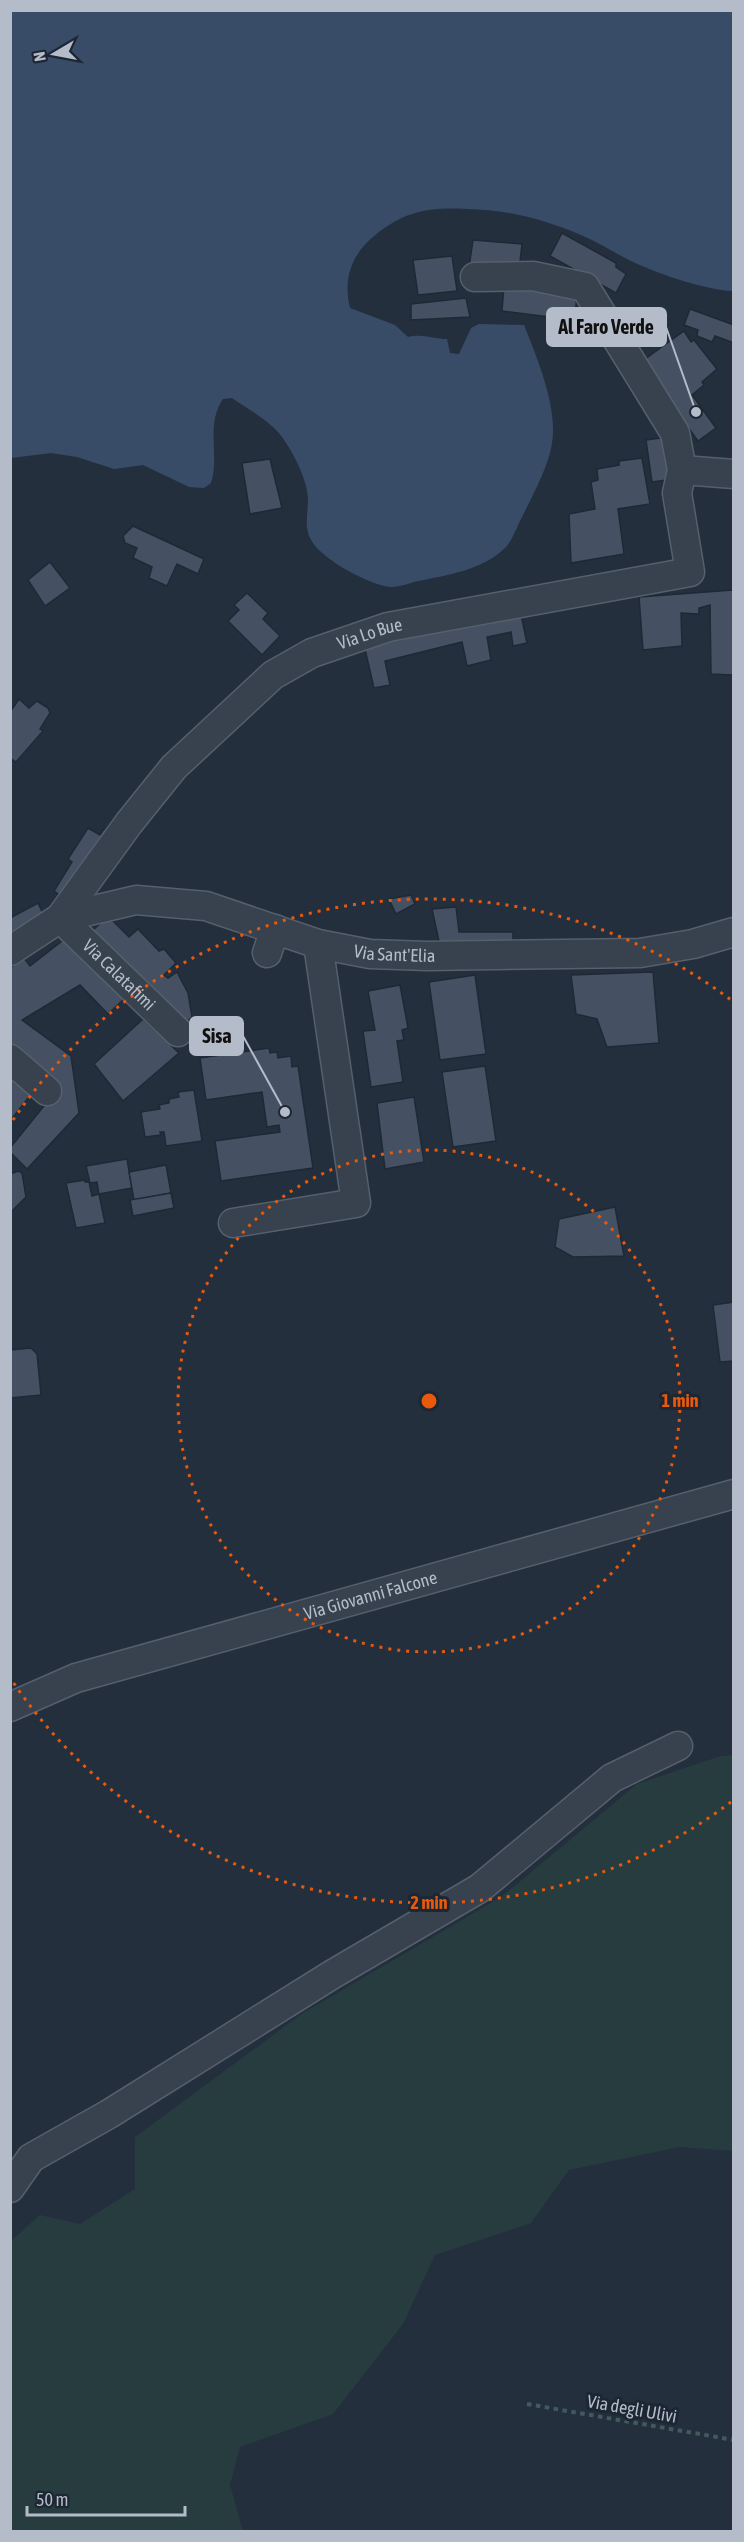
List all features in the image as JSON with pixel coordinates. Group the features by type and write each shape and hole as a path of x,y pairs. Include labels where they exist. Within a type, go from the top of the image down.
{"street":[{"path":"475,277 533,276 585,288 675,433 682,470 734,474"},
{"name":"Via Lo Bue","path":"60,918 129,823 174,767 273,675 312,653 388,627 690,572 677,493 682,470"},
{"name":"Via Sant'Elia","path":"60,918 136,900 206,906 271,941 318,944 370,954 428,956 640,953 693,944 734,932"},
{"path":"10,951 60,918"},
{"name":"Via Calatafimi","path":"60,918 178,1032"},
{"path":"233,1223 356,1203 318,944"},
{"path":"10,1059 47,1091"},
{"name":"Via Giovanni Falcone","path":"10,1707 76,1678 734,1494"},
{"path":"10,2188 31,2158 109,2114 333,1974 480,1888 612,1778 678,1746"}],"path":[{"name":"Via degli Ulivi","path":"527,2404 734,2440"}],"green space":[{"path":"733,1755 733,2151 680,2147 569,2170 531,2223 435,2255 403,2324 333,2414 240,2447 230,2485 243,2531 11,2531 11,2241 40,2215 80,2224 135,2189 135,2137 303,2013 501,1897 637,1784 721,1756"}],"water":[{"path":"10,11 733,11 733,291 709,288 666,275 640,265 567,229 525,216 497,211 440,209 418,212 396,221 366,243 354,259 348,277 350,308 395,325 408,337 447,339 450,353 459,354 471,328 479,324 524,325 545,383 552,414 552,443 548,461 536,489 506,547 487,561 453,574 401,586 382,586 360,577 327,557 310,538 305,481 291,450 273,427 232,398 223,399 218,409 214,430 213,473 211,483 204,488 189,487 143,465 114,469 77,457 51,453 11,458"}],"building":[{"path":"562,233 616,263 616,267 626,274 616,293 550,256"},
{"path":"473,240 522,244 519,271 469,267"},
{"path":"452,256 457,291 418,295 413,260"},
{"path":"504,285 578,290 574,320 502,311"},
{"path":"466,298 470,317 411,320 411,304"},
{"path":"690,309 734,325 734,343 715,336 712,342 697,336 698,330 684,325"},
{"path":"684,331 691,342 694,340 717,369 702,382 704,385 692,395 716,428 698,441 641,362"},
{"path":"668,437 674,479 652,482 646,440"},
{"path":"642,458 650,504 618,509 624,554 571,563 569,514 595,509 591,482 598,480 597,469 619,465 619,461"},
{"path":"270,459 282,508 250,514 242,463"},
{"path":"133,526 204,559 198,574 177,564 167,586 149,578 152,567 133,558 137,548 125,543 123,536"},
{"path":"50,562 70,588 45,606 28,580"},
{"path":"733,590 733,675 711,674 710,605 699,608 699,614 681,613 682,646 643,650 639,597"},
{"path":"247,593 268,613 263,619 280,636 262,655 228,621 239,610 234,605"},
{"path":"520,610 527,643 513,646 511,632 487,637 491,660 467,666 462,642 385,661 390,685 374,688 364,645"},
{"path":"19,699 29,708 37,701 48,708 50,713 40,729 43,731 16,762 10,758 10,712"},
{"path":"88,828 100,835 104,829 113,835 68,901 54,891 72,862 68,859"},
{"path":"411,895 415,904 396,914 389,899"},
{"path":"38,903 47,922 10,942 10,918"},
{"path":"456,907 459,932 513,932 513,947 440,946 432,909"},
{"path":"108,916 129,937 138,929 159,951 164,949 176,963 164,975 168,978 177,972 188,993 192,1017 181,1027 92,931"},
{"path":"66,938 125,998 108,1014 80,985 22,1020 71,1056 79,1113 27,1169 10,1152 10,1148 56,1091 10,1052 10,968 24,958 30,966"},
{"path":"653,972 659,1043 607,1047 597,1019 576,1014 571,975"},
{"path":"475,975 486,1054 440,1060 429,982"},
{"path":"400,985 408,1028 402,1030 404,1040 397,1041 403,1082 371,1087 363,1031 375,1030 368,991"},
{"path":"143,1019 179,1053 123,1101 94,1064"},
{"path":"269,1048 270,1053 277,1052 278,1058 291,1056 292,1067 298,1066 313,1168 221,1181 215,1141 280,1132 279,1125 267,1127 262,1092 206,1100 200,1058"},
{"path":"485,1066 496,1141 453,1147 442,1072"},
{"path":"10,1073 32,1093 10,1121"},
{"path":"194,1090 202,1141 166,1146 164,1132 160,1132 161,1135 145,1137 141,1112 160,1109 159,1105 169,1103 169,1099 179,1097 178,1092"},
{"path":"414,1097 424,1162 385,1169 377,1103"},
{"path":"127,1159 132,1188 99,1194 97,1182 90,1183 86,1166"},
{"path":"166,1165 171,1193 134,1200 129,1172"},
{"path":"10,1170 13,1173 18,1171 22,1173 26,1197 10,1213"},
{"path":"85,1180 89,1182 92,1196 99,1194 105,1223 76,1228 66,1183"},
{"path":"171,1193 174,1208 133,1216 130,1200"},
{"path":"615,1207 624,1256 573,1257 555,1247 559,1219"},
{"path":"734,1302 734,1361 720,1362 713,1305"},
{"path":"31,1348 37,1354 41,1395 10,1398 10,1350"}],"place":[{"name":"Al Faro Verde","path":"696,412"},
{"name":"Sisa","path":"285,1112"}]}
